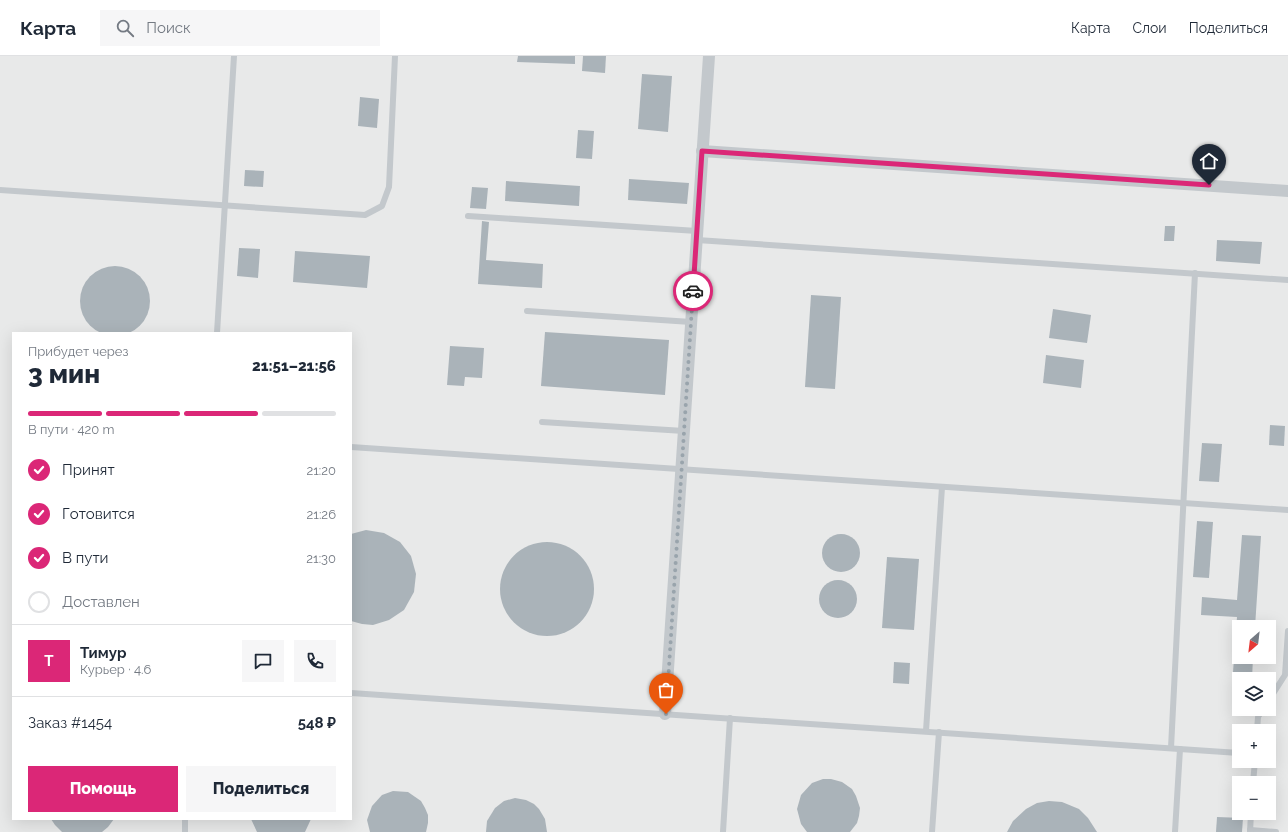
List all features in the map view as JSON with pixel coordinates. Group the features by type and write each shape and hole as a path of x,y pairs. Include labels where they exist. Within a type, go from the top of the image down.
{"street":[{"path":"666,714 709,56"},
{"path":"702,151 1288,191"}],"lane":[{"path":"217,332 234,56"},
{"path":"0,190 365,215 382,206 389,187 395,56"},
{"path":"468,216 697,236 1288,280"},
{"path":"1171,748 1195,274"},
{"path":"527,311 691,322"},
{"path":"542,422 684,431"},
{"path":"352,447 1288,510"},
{"path":"926,732 942,487"},
{"path":"1276,689 1285,675 1288,631"},
{"path":"352,693 1232,752"},
{"path":"723,832 730,718"},
{"path":"932,832 939,732"},
{"path":"1175,832 1180,749"},
{"path":"185,820 185,832"},
{"path":"1251,820 1250,831 1276,832"}],"shaded area":[{"path":"0,56 1288,56 1288,832 0,832"}],"building":[{"path":"518,56 575,56 575,64 517,62"},
{"path":"583,56 606,56 605,73 582,71"},
{"path":"642,74 672,76 668,132 638,129"},
{"path":"360,97 379,99 377,128 358,126"},
{"path":"578,130 594,131 592,159 576,158"},
{"path":"245,170 264,171 263,187 244,186"},
{"path":"629,179 689,183 687,204 628,200"},
{"path":"506,181 580,186 579,206 505,201"},
{"path":"472,187 488,188 486,209 470,208"},
{"path":"482,221 489,222 486,260 543,264 542,288 478,284"},
{"path":"1165,226 1175,226 1174,241 1164,241"},
{"path":"1217,240 1262,242 1260,264 1216,261"},
{"path":"239,248 260,249 258,278 237,276"},
{"path":"295,251 370,256 367,288 293,282"},
{"path":"108,266 122,266 135,272 144,281 150,294 150,308 148,314 140,326 132,332 98,332 86,321 80,308 80,294 86,281 95,272"},
{"path":"811,295 841,297 835,389 805,387"},
{"path":"1053,309 1091,315 1087,343 1049,338"},
{"path":"545,332 669,340 665,395 541,386"},
{"path":"450,346 484,348 482,378 465,377 464,386 447,385"},
{"path":"1046,355 1084,360 1081,388 1043,383"},
{"path":"1270,425 1285,426 1284,446 1269,445"},
{"path":"1202,443 1222,444 1219,482 1199,481"},
{"path":"1197,521 1213,522 1209,578 1193,577"},
{"path":"366,530 384,533 400,542 411,556 416,574 414,592 404,610 389,620 373,625 352,621 352,534"},
{"path":"837,534 845,534 852,537 857,542 860,553 857,564 852,569 845,572 837,572 830,569 825,564 822,557 822,549 825,542 830,537"},
{"path":"1242,535 1261,536 1255,620 1237,620 1237,617 1201,615 1202,597 1237,600"},
{"path":"547,542 565,545 580,556 591,571 594,589 591,607 580,622 565,633 547,636 529,633 514,622 503,607 500,589 503,571 514,556 529,545"},
{"path":"887,557 919,559 914,630 882,628"},
{"path":"834,580 842,580 849,583 854,588 857,599 854,610 849,615 842,618 834,618 827,615 822,610 819,603 819,595 822,588 827,583"},
{"path":"894,662 910,663 909,684 893,683"},
{"path":"1234,664 1253,664 1252,672 1233,672"},
{"path":"823,779 831,779 842,782 852,789 856,796 860,808 859,816 857,823 850,832 807,832 801,824 797,809 801,795 812,783"},
{"path":"393,791 408,792 421,801 428,815 426,832 370,832 367,820 372,806 382,795"},
{"path":"515,798 526,800 534,804 539,809 545,819 547,832 486,832 487,821 495,808 504,801"},
{"path":"1049,801 1062,802 1079,809 1088,818 1097,832 1007,832 1013,821 1026,809 1037,803"},
{"path":"1217,817 1232,818 1232,820 1243,820 1242,832 1216,832"},
{"path":"52,820 113,820 102,832 62,832"},
{"path":"251,820 311,820 305,832 257,832"}],"way so far":[{"path":"666,714 693,291"}],"route":[{"path":"693,291 702,151 1209,185"}]}
